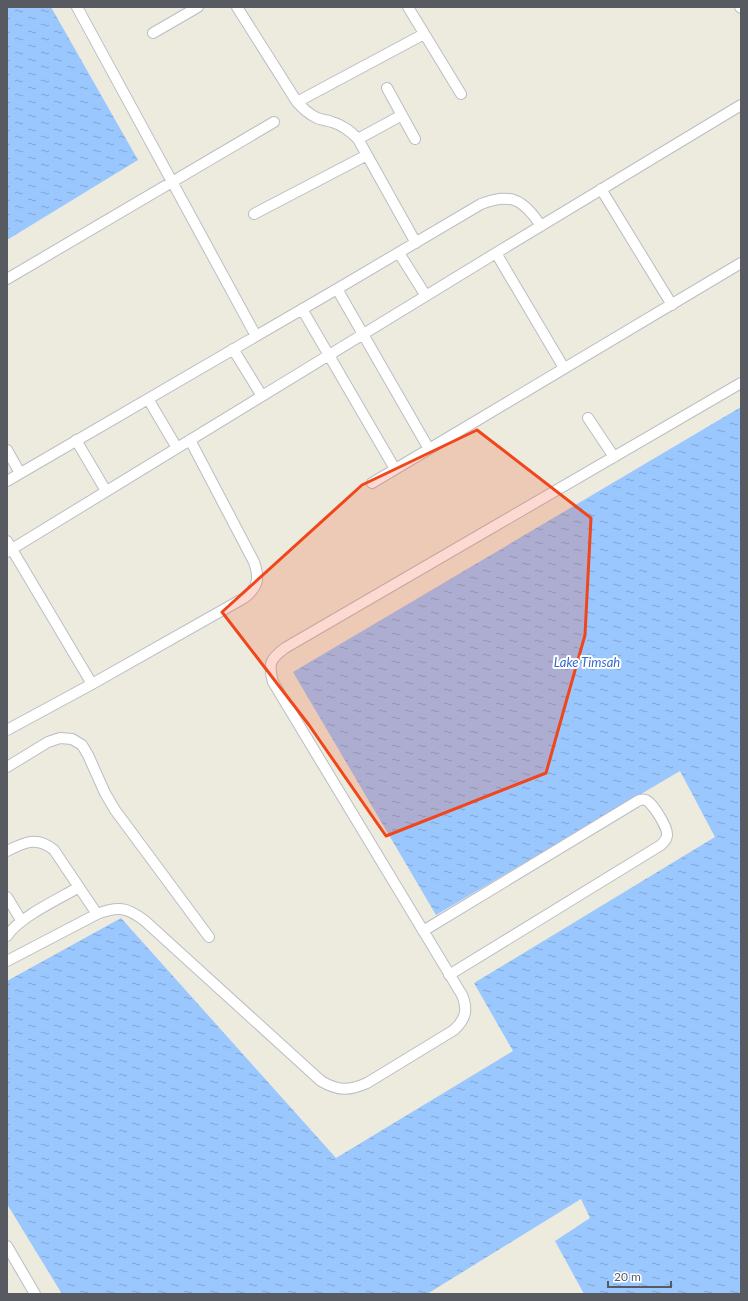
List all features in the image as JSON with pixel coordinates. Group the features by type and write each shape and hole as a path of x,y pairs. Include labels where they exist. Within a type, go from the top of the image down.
{"lane":[{"path":"77,7 256,336"},
{"path":"153,32 198,7"},
{"path":"237,7 297,102 306,112 318,119 331,121 341,125 358,139 416,243"},
{"path":"408,7 461,94"},
{"path":"297,102 424,34"},
{"path":"387,88 415,139"},
{"path":"92,684 9,548 106,492 741,105"},
{"path":"358,139 402,115"},
{"path":"7,279 274,122"},
{"path":"254,214 367,155"},
{"path":"601,189 672,305"},
{"path":"7,481 481,204 494,199 508,198 521,203 532,211 541,226"},
{"path":"399,253 426,296"},
{"path":"496,253 564,368"},
{"path":"372,483 741,264"},
{"path":"337,289 429,449"},
{"path":"302,309 395,469"},
{"path":"233,349 262,396"},
{"path":"7,961 109,909 122,909 135,913 321,1081 332,1087 344,1089 356,1088 367,1083 454,1030 460,1025 465,1015 466,1005 462,995 273,682 270,672 271,662 284,648 741,383"},
{"path":"148,399 177,448"},
{"path":"588,418 614,457"},
{"path":"76,440 106,492"},
{"path":"7,730 92,684 244,598 252,592 257,582 258,572 254,562 190,440"},
{"path":"7,450 20,473"},
{"path":"7,767 48,742 60,738 72,739 82,745 105,793 115,810 209,937"},
{"path":"423,931 636,802 641,800 651,802 667,829 668,833 664,842 449,974"},
{"path":"7,851 32,841 48,845 54,850 97,914"},
{"path":"7,936 22,920 79,887"},
{"path":"7,897 22,920"},
{"path":"7,1246 35,1294"}],"highlighted area":[{"path":"477,430 591,518 585,635 546,773 386,836 309,725 222,612 362,485"}],"water":[{"path":"7,7 51,7 138,160 7,240"},
{"name":"Lake Timsah","path":"741,407 741,1294 584,1294 555,1241 590,1218 581,1199 427,1294 62,1294 7,1204 7,981 121,918 336,1158 513,1051 474,983 715,837 680,771 436,915 293,672"}]}
